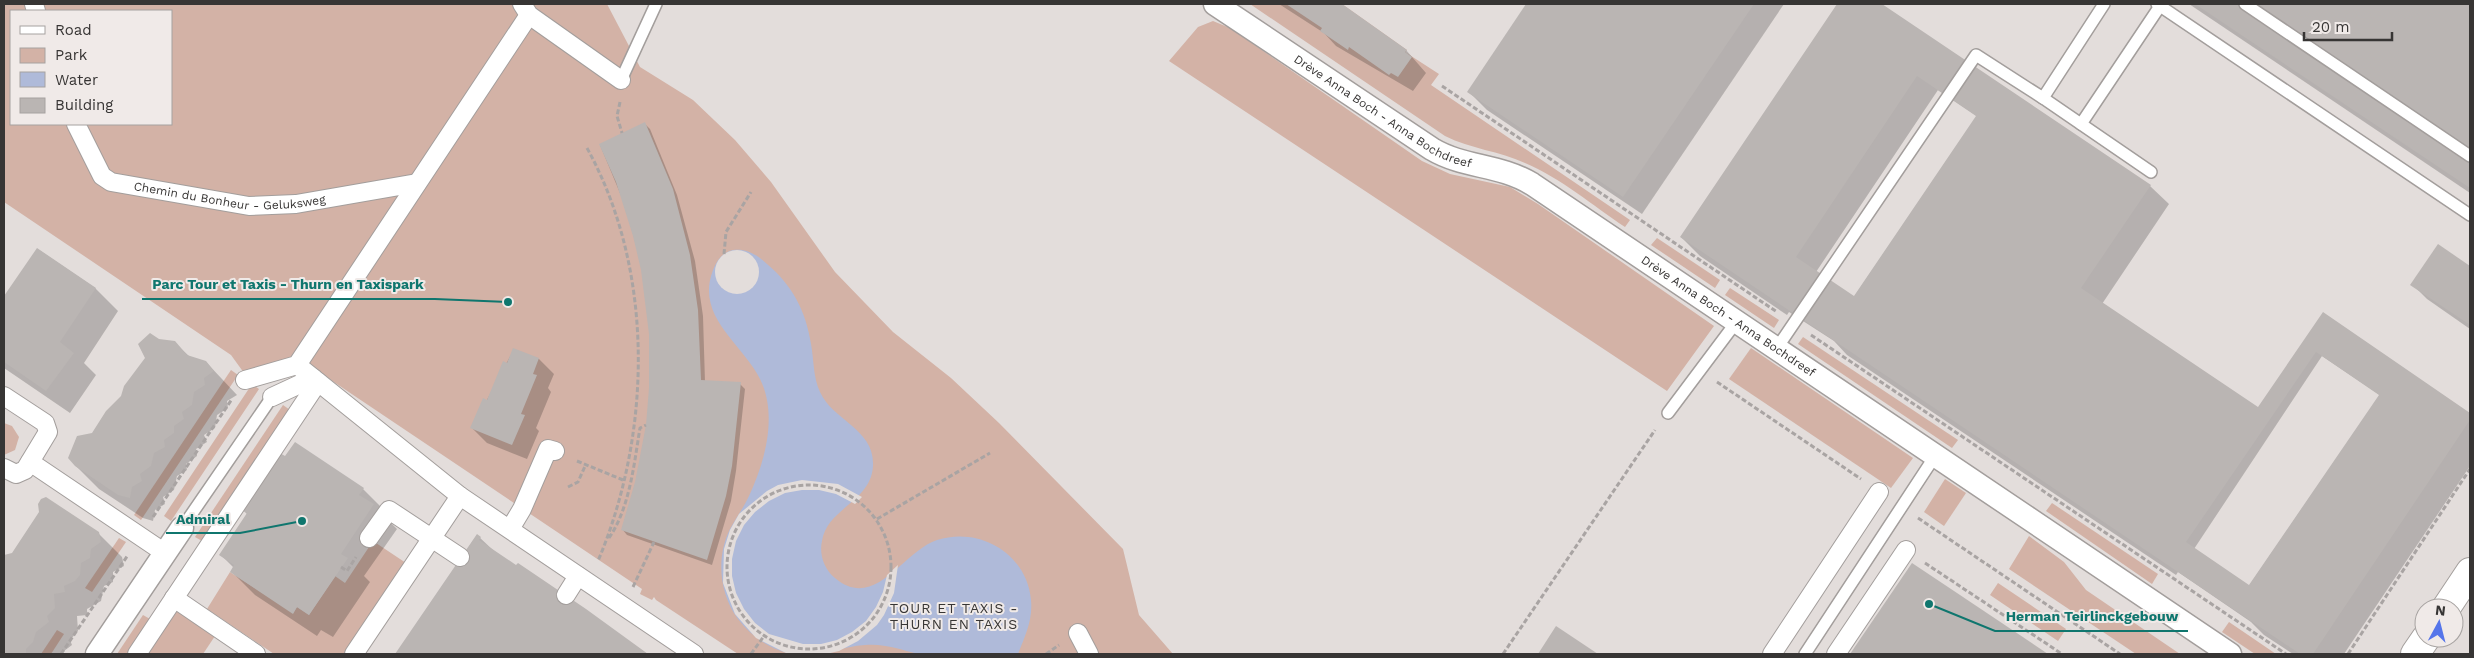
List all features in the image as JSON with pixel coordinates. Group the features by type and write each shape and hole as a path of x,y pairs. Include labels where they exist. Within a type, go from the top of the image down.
{"street":[{"name":"Drève Anna Boch - Anna Bochdreef","path":"1215,4 1401,131 1445,157 1459,162 1503,169 1516,174 2230,654"},
{"path":"245,380 297,364 417,183 525,9 621,80"},
{"name":"Chemin du Bonheur - Geluksweg","path":"76,125 99,171 111,182 222,203 249,206 296,204 417,183"},
{"path":"297,364 460,496 694,654"},
{"path":"272,397 316,380"},
{"path":"137,654 316,380"},
{"path":"4,396 45,423 47,427 47,437 21,473 11,472 4,468"},
{"path":"510,529 522,509 548,449 555,451"},
{"path":"30,462 165,553"},
{"path":"1772,654 1880,492"},
{"path":"354,654 460,496"},
{"path":"370,538 389,510 460,558"},
{"path":"97,654 182,528"},
{"path":"1836,654 1906,550"},
{"path":"2453,598 2470,572"},
{"path":"566,595 584,581"},
{"path":"174,598 256,654"},
{"path":"1078,633 1090,654"}],"lane":[{"path":"621,80 656,4"},
{"path":"2043,98 2104,4"},
{"path":"2245,4 2470,156"},
{"path":"2081,124 2159,5 2470,215"},
{"path":"1777,348 1976,54 2151,172"},
{"path":"1668,413 1737,321"},
{"path":"182,528 272,397"},
{"path":"1805,654 1935,456"}],"path":[{"path":"621,80 622,94 617,116 622,133"},
{"path":"1442,86 2286,654"},
{"path":"587,148 607,186 615,212 635,296 639,334 636,410 623,480 607,540"},
{"path":"724,254 726,232 751,192"},
{"path":"584,581 615,529 626,498 640,428 646,425"},
{"path":"1503,654 1655,430"},
{"path":"555,451 623,480"},
{"path":"877,519 990,453"},
{"path":"568,487 578,482 586,464"},
{"path":"2348,654 2470,470"},
{"path":"803,485 822,486 840,490 856,499 877,519 888,540 892,574 885,599 872,621 845,641 829,647 795,648 764,636 749,624 738,609 731,592 727,574 727,555 732,537 741,521 753,506 768,496 785,488 803,485"},
{"path":"645,562 654,542"},
{"path":"1906,550 2062,654"},
{"path":"342,567 347,571 351,565"},
{"path":"751,654 764,636"}],"green space":[{"path":"4,4 607,4 640,67 693,100 735,140 771,182 835,272 893,332 951,378 999,423 1123,549 1139,615 1173,654 738,654 654,597 652,600 640,594 642,589 310,366 252,384 231,355 4,202"},
{"path":"1250,4 1342,4 1407,50 1405,52 1439,74 1431,85 1630,220 1625,227 1564,184 1525,163 1445,136"},
{"path":"1213,21 1230,28 1422,161 1450,174 1510,187 1538,204 1714,326 1667,391 1169,61 1198,27"},
{"path":"1657,238 1720,280 1715,288 1651,245"},
{"path":"1730,288 1779,320 1774,328 1725,295"},
{"path":"1803,337 1958,440 1952,448 1798,344"},
{"path":"1751,348 1913,458 1891,488 1729,379"},
{"path":"231,370 238,375 141,520 134,515"},
{"path":"252,384 259,389 171,521 164,516"},
{"path":"283,405 290,410 202,541 195,537"},
{"path":"4,423 12,426 19,437 15,450 4,455"},
{"path":"1945,479 1966,493 1944,526 1924,512"},
{"path":"2052,503 2158,574 2152,584 2046,511"},
{"path":"2029,536 2064,562 2086,590 2180,654 2136,654 2009,569"},
{"path":"119,538 126,542 92,592 85,588"},
{"path":"373,541 406,563 345,654 274,654 207,609 230,572 293,613 297,607 309,615 335,576 345,583"},
{"path":"1998,583 2066,629 2058,641 1990,595"},
{"path":"176,611 215,636 203,654 147,654"},
{"path":"143,615 150,619 127,654 117,654"},
{"path":"2229,622 2276,654 2255,654 2222,632"},
{"path":"57,630 64,634 51,654 41,654"}],"water":[{"path":"733,250 752,253 776,272 791,290 806,321 816,380 820,392 834,411 861,434 872,453 873,466 865,488 832,520 826,530 821,551 823,561 828,570 835,578 849,587 863,588 876,584 924,546 937,540 969,537 985,541 1011,557 1021,569 1028,584 1031,614 1018,654 927,655 886,646 872,645 808,654 787,653 759,640 738,619 723,586 721,563 730,529 755,483 764,454 769,423 765,393 760,379 723,329 715,316 710,302 709,287 713,270 723,255"}],"pier":[{"path":"737,250 749,254 755,260 759,272 755,284 749,290 737,294 725,290 719,284 715,272 719,260 725,254"},
{"path":"802,480 838,484 862,497 855,504 836,494 819,490 802,490 785,493 769,501 755,512 744,525 736,541 732,559 732,576 736,593 744,609 755,623 769,634 803,644 821,644 837,640 852,632 866,621 876,607 883,592 887,575 898,565 894,593 877,625 858,641 839,651 826,654 786,653 756,638 735,614 723,583 724,549 730,530 739,514 767,491 778,485"}],"building":[{"path":"1286,4 1342,4 1407,50 1405,52 1412,57 1398,77 1391,73 1389,75 1349,47 1348,50 1320,31 1322,28"},
{"path":"1526,4 1754,4 1623,197 1467,92"},
{"path":"1837,4 1882,4 2151,185 2081,288 2258,407 2323,312 2470,413 2470,420 2313,654 2300,654 1680,237","holes":["1917,76 1976,116 1854,296 1796,257","2316,352 2379,395 2249,585 2186,542"]},
{"path":"2195,4 2470,4 2470,188"},
{"path":"645,122 673,189 690,255 698,310 701,380 741,382 732,466 726,496 707,560 621,530 635,482 646,425 649,388 649,334 641,270 633,236 616,182 599,144"},
{"path":"2438,244 2470,266 2470,325 2410,285"},
{"path":"37,248 96,288 60,342 74,353 46,391 4,362 4,296"},
{"path":"150,333 159,339 175,341 187,355 206,361 214,371 204,378 205,385 194,392 192,405 182,412 184,419 174,426 174,433 164,440 165,447 154,453 151,466 140,474 142,481 132,487 130,498 118,495 75,466 68,458 77,436 92,433 106,411 121,396 124,386 145,358 138,344"},
{"path":"513,348 539,358 533,374 537,375 521,414 525,415 512,445 470,428 483,398 487,400 503,361 507,363"},
{"path":"295,442 364,488 359,495 374,504 341,554 348,558 309,615 297,607 293,614 230,572 234,565 219,555 247,513 240,509 278,452 285,456"},
{"path":"46,497 99,532 101,542 91,549 90,558 81,563 80,575 75,581 64,586 65,592 54,594 55,608 47,616 49,622 36,632 33,642 26,649 26,654 4,654 4,555 12,553 39,512 38,504 41,499"},
{"path":"477,534 481,537 479,540 516,565 518,563 648,654 395,654"},
{"path":"1912,563 1954,591 2048,654 1850,654"},
{"path":"1556,626 1598,654 1538,654"}],"place":[{"name":"Parc Tour et Taxis - Thurn en Taxispark","path":"508,302"},
{"name":"Admiral","path":"302,521"},
{"name":"Herman Teirlinckgebouw","path":"1929,604"}],"district":[{"name":"TOUR ET TAXIS - THURN EN TAXIS","path":"954,616"}]}
